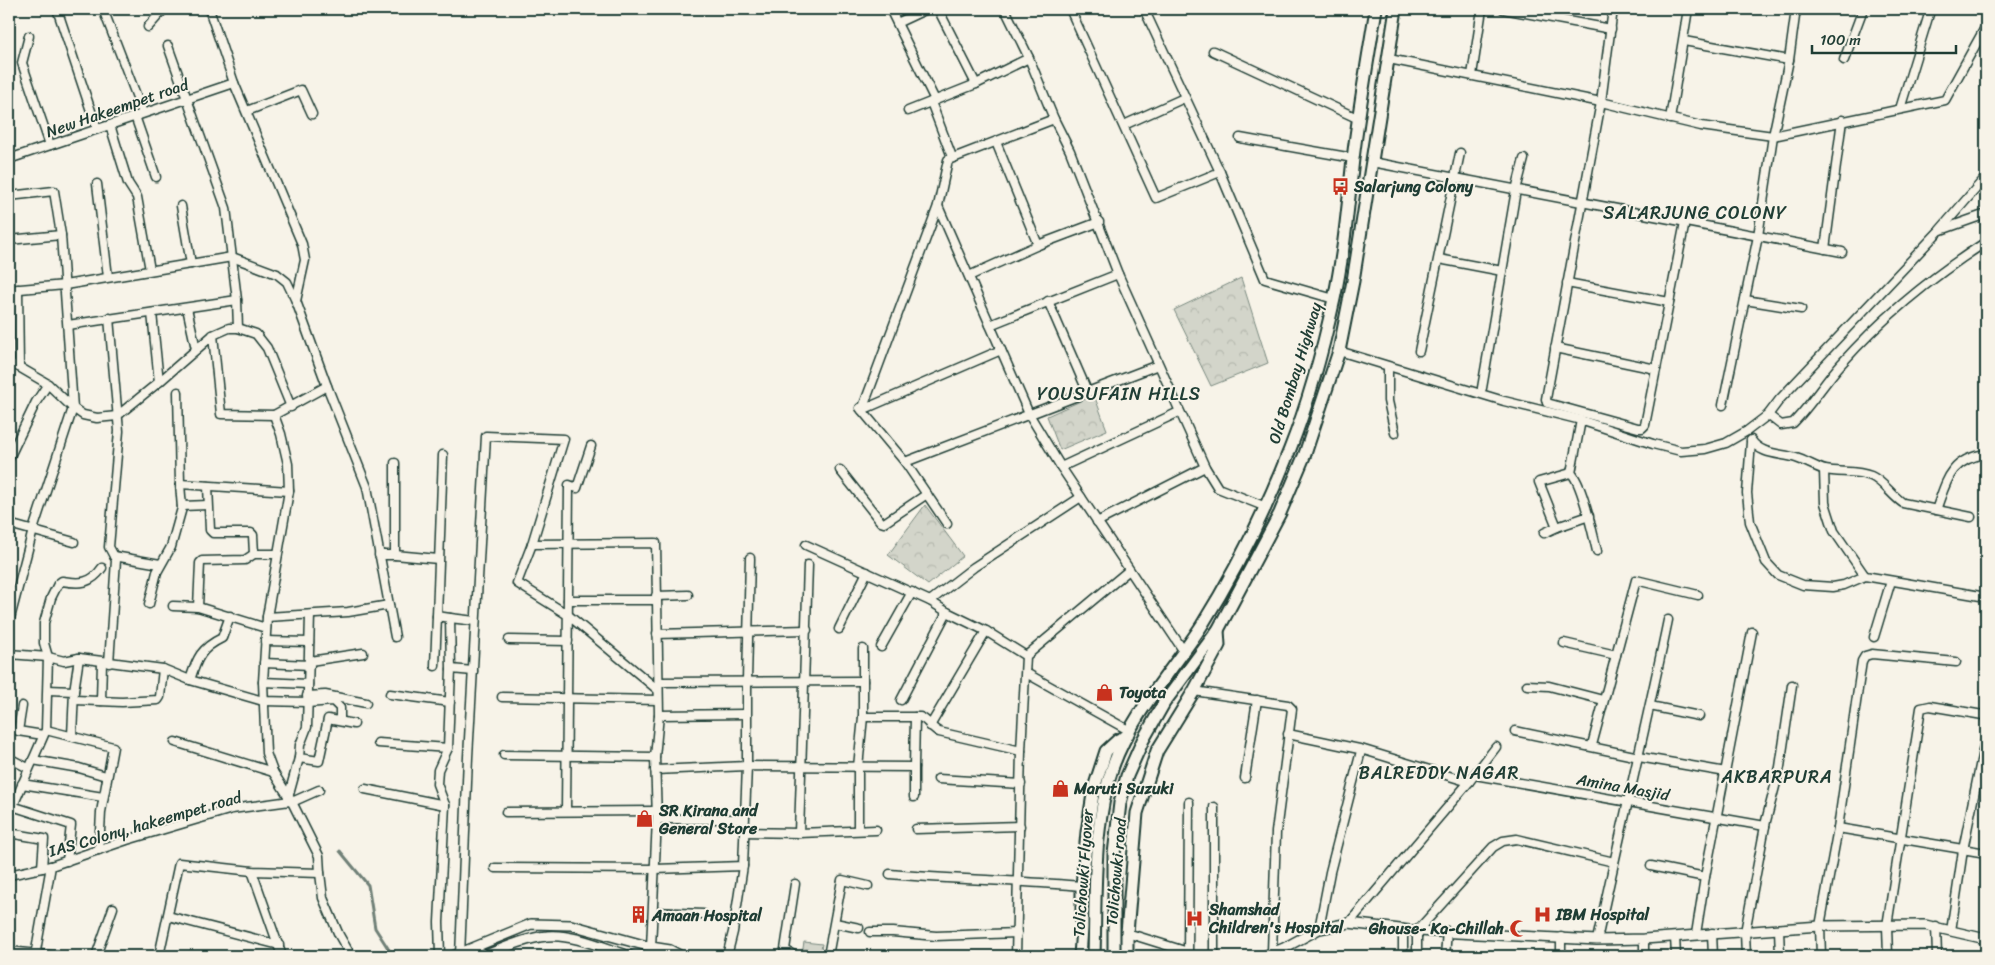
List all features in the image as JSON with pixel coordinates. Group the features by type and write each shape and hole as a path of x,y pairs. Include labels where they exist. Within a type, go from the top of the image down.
{"main road":[{"name":"Old Bombay Highway","path":"1129,733 1183,650 1201,626 1245,551 1290,448 1307,399 1334,299 1376,9"},
{"name":"Old Bombay Highway","path":"1218,630 1280,512 1305,454 1339,351 1353,282 1396,9"},
{"name":"Tolichowki Flyover","path":"1114,956 1114,854 1120,803 1127,776 1143,740 1164,703 1218,630"},
{"name":"Tolichowki road","path":"1127,956 1127,933 1137,813 1157,751 1219,645 1218,630"},
{"name":"Tolichowki Flyover","path":"1094,956 1096,882 1100,834 1108,784 1115,759 1129,733"},
{"name":"Tolichowki road","path":"1080,956 1082,886 1087,832 1098,769 1106,751 1129,733"}],"street":[{"path":"57,9 96,129"},
{"path":"103,9 143,113"},
{"path":"148,27 164,9"},
{"path":"209,9 234,83 302,244 304,260 296,301"},
{"path":"890,9 933,101 952,158"},
{"path":"897,23 927,9"},
{"path":"938,9 976,84"},
{"path":"1005,9 1030,58 1054,119 1070,151 1099,222 1118,274 1205,467 1218,488 1266,506"},
{"path":"1070,9 1156,198 1220,172"},
{"path":"1144,9 1220,172 1265,279 1334,299"},
{"path":"1472,75 1482,9"},
{"path":"1503,9 1547,13 1611,29"},
{"path":"1614,9 1601,102 1555,348 1546,399 1547,403 1638,428 1642,428 1645,425 1685,222"},
{"path":"1670,119 1688,9"},
{"path":"1723,406 1758,236 1773,136 1789,60 1796,9"},
{"path":"1844,60 1862,9"},
{"path":"1900,109 1930,11 1914,9"},
{"path":"1389,59 1601,102 1701,126 1773,136 1944,100 1986,26"},
{"path":"28,36 22,63 50,145"},
{"path":"1684,41 1789,60"},
{"path":"168,46 226,208 237,300 238,328"},
{"path":"1213,51 1359,120"},
{"path":"908,111 976,84 1030,58"},
{"name":"New Hakeempet road","path":"9,159 234,83"},
{"path":"247,111 301,90 312,114"},
{"path":"1124,125 1184,98"},
{"path":"135,116 156,178"},
{"path":"861,408 938,206 946,164 952,158 1054,119"},
{"path":"1825,249 1842,120"},
{"path":"110,124 128,183 136,196 150,270"},
{"path":"1240,138 1353,158"},
{"path":"996,142 1038,245"},
{"path":"1419,351 1460,153"},
{"path":"1482,388 1516,190 1524,159"},
{"path":"1372,162 1842,252"},
{"path":"1339,351 1504,401 1581,420 1653,444 1681,451 1716,447 1747,432 1768,416 1780,399 1939,231 1986,177"},
{"path":"96,184 108,277"},
{"path":"9,196 54,191 61,235 72,411 32,530 9,622"},
{"path":"181,206 191,264"},
{"path":"938,206 1029,414 1128,571 1183,650"},
{"path":"1939,231 1986,214"},
{"path":"969,276 1038,245 1099,222"},
{"path":"9,240 61,235"},
{"path":"1768,416 1781,425 1793,423 1840,365 1888,315 1986,242"},
{"path":"9,290 65,285 232,257 277,274 287,282 367,487 395,637"},
{"path":"1438,259 1502,271"},
{"path":"990,325 1118,274"},
{"path":"1567,283 1669,302"},
{"path":"18,289 19,366"},
{"path":"68,325 237,300"},
{"path":"1744,300 1801,309"},
{"path":"1048,301 1088,393"},
{"path":"188,308 196,349"},
{"path":"152,313 159,382"},
{"path":"101,701 116,569 116,560 109,547 119,431 110,318"},
{"path":"9,363 19,366 47,387 72,411 97,418 117,417 196,349 229,328 238,328 256,334 267,348 289,408"},
{"path":"213,337 221,414 276,414 327,386"},
{"path":"1555,348 1656,369"},
{"path":"861,408 1001,350"},
{"path":"905,462 1158,365"},
{"path":"1388,366 1388,401 1394,433"},
{"path":"9,458 36,402 47,387"},
{"path":"149,604 160,564 171,547 182,506 178,392"},
{"path":"861,408 905,462 947,524"},
{"path":"1061,467 1179,412"},
{"path":"276,414 288,464 289,491 266,628 263,682 266,753 273,772 319,856 323,898 339,935 351,956"},
{"path":"1581,420 1571,473 1576,480 1597,551"},
{"path":"1747,432 1751,442 1747,493 1750,522 1766,562 1778,575 1803,585 1833,587 1865,576 1986,597"},
{"path":"681,956 670,950 651,947 571,925 531,924 458,955 486,436 564,439 532,544 517,583 568,615 659,686 747,680 863,681"},
{"path":"1751,442 1763,451 1796,458 1824,470 1869,474 1877,478 1894,497 1903,503 1971,517"},
{"path":"566,811 569,485 577,488 591,446"},
{"path":"1936,510 1945,485 1957,464 1969,457 1986,454"},
{"path":"435,666 443,455"},
{"path":"395,464 395,555"},
{"path":"1097,522 1205,467"},
{"path":"840,470 881,522 884,523 927,494"},
{"path":"1824,470 1825,503 1834,531 1865,576"},
{"path":"1557,527 1539,482 1571,473"},
{"path":"180,484 289,491"},
{"path":"208,486 210,530 212,532 251,533 253,535 254,554"},
{"path":"930,600 1080,497"},
{"path":"182,506 208,505"},
{"path":"1544,533 1588,516"},
{"path":"9,524 74,542"},
{"path":"532,544 656,543 659,715 655,757 654,912 651,947"},
{"path":"806,546 930,600 947,612 986,632 1026,656"},
{"path":"198,607 200,563 202,561 245,560 254,554 277,554"},
{"path":"379,555 438,559"},
{"path":"114,556 160,564"},
{"path":"727,956 733,932 743,866 747,766 746,714 750,558"},
{"path":"799,834 806,682 808,565"},
{"path":"9,815 10,806 45,733 48,657 44,643 44,623 51,598 58,584 62,581 80,584 90,581 102,568"},
{"path":"1026,656 1128,571"},
{"path":"839,629 867,572"},
{"path":"1592,745 1636,580 1698,595"},
{"path":"1874,637 1891,581"},
{"path":"881,647 912,592"},
{"path":"568,600 656,598 688,595"},
{"path":"267,617 352,612 389,605"},
{"path":"173,606 198,607 266,628"},
{"path":"901,700 947,612"},
{"path":"290,800 300,745 307,728 310,615"},
{"path":"190,680 199,654 212,643 222,638 230,616"},
{"path":"437,616 475,621"},
{"path":"440,956 439,922 445,805 438,784 438,770 448,748 451,669 450,618"},
{"path":"1597,940 1668,620"},
{"path":"657,634 748,630 807,630"},
{"path":"930,726 986,632"},
{"path":"1696,934 1705,877 1752,632"},
{"path":"509,640 568,641"},
{"path":"265,642 309,642"},
{"path":"1564,643 1616,656"},
{"path":"858,830 858,767 863,717 863,650"},
{"path":"264,663 310,663 363,653"},
{"path":"9,654 48,657 64,661 79,658 163,669 190,680 263,701 333,701 340,708 340,720"},
{"path":"1821,956 1820,926 1838,828 1864,656 1872,654 1956,662"},
{"path":"1016,956 1021,751 1026,656"},
{"path":"72,736 74,691 79,658"},
{"path":"75,700 122,702 158,700 163,669"},
{"path":"451,669 473,671"},
{"path":"1026,673 1129,733"},
{"path":"263,682 308,684"},
{"path":"1527,685 1548,686 1603,700"},
{"path":"1746,956 1745,932 1765,826 1780,767 1792,685"},
{"path":"48,690 74,691"},
{"path":"1194,690 1291,707 1276,832 1268,954 1284,948 1319,929 1349,923 1417,931 1597,940 1644,939 1820,926 1936,926 1986,939"},
{"path":"390,694 450,702"},
{"path":"307,701 325,695 366,704"},
{"path":"502,697 658,700"},
{"path":"1245,778 1258,700"},
{"path":"22,706 18,731 72,736 112,747 103,797 99,850"},
{"path":"1650,706 1699,716"},
{"path":"1888,956 1887,926 1921,708 1930,706 1983,715 1986,718"},
{"path":"659,715 746,714"},
{"path":"863,717 924,718 930,726 939,732 1021,751"},
{"path":"914,797 915,717"},
{"path":"299,758 319,761 328,719 354,724"},
{"path":"1515,731 1592,745 1639,757 1726,772"},
{"path":"1288,734 1361,751 1364,750 1469,782"},
{"path":"1951,930 1963,850 1986,736"},
{"path":"175,742 273,772"},
{"path":"378,743 448,748"},
{"path":"1349,923 1475,775 1496,747"},
{"path":"1319,929 1330,872 1361,751"},
{"path":"504,755 655,757"},
{"path":"9,758 28,768"},
{"path":"33,760 106,776"},
{"path":"655,770 747,766 914,767"},
{"name":"Amina Masjid","path":"1475,775 1765,826"},
{"path":"938,779 1021,784"},
{"path":"22,784 103,797"},
{"path":"365,789 445,805"},
{"name":"IAS Colony, hakeempet road","path":"9,875 67,862 99,850 232,809 290,800 319,790"},
{"path":"1127,933 1188,954 1188,802"},
{"path":"10,806 71,825 67,862"},
{"path":"1214,807 1214,956"},
{"path":"506,812 566,811 744,819"},
{"path":"916,829 1020,826"},
{"path":"1838,828 1986,853"},
{"path":"744,832 799,834 876,830"},
{"path":"9,833 44,839 42,868"},
{"path":"1417,956 1417,931 1493,847 1503,842 1518,839 1614,862"},
{"path":"159,956 179,863 252,871 320,873"},
{"path":"36,955 51,866"},
{"path":"495,868 654,869 743,866"},
{"path":"1651,866 1705,877"},
{"path":"252,871 282,956"},
{"path":"890,874 938,878 1018,880 1082,886"},
{"path":"828,956 842,880 868,886"},
{"path":"794,884 785,953 795,956"},
{"path":"96,956 114,908"},
{"path":"654,912 703,914"},
{"path":"168,916 279,945"},
{"path":"834,923 858,928"},
{"path":"1936,926 1937,956"},
{"path":"1403,956 1404,929"},
{"path":"1779,929 1780,956"},
{"path":"1446,956 1447,931"},
{"path":"870,932 936,936 1017,933"},
{"path":"1712,933 1713,956"},
{"path":"484,956 518,943 548,936 565,936 630,956"},
{"path":"1561,937 1561,956"},
{"path":"1675,937 1676,956"},
{"path":"1644,939 1644,956"},
{"path":"9,951 58,956"}],"green space":[{"path":"1241,278 1268,363 1211,386 1174,310"},
{"path":"1094,395 1107,430 1060,450 1047,416"},
{"path":"925,505 963,556 928,585 888,555"},
{"path":"804,942 822,944 820,956 802,954"}],"waterway":[{"path":"340,851 368,885 375,928 393,956"}],"place":[{"name":"Salarjung Colony","path":"1340,186"},
{"name":"Toyota","path":"1105,692"},
{"name":"Maruti Suzuki","path":"1060,788"},
{"name":"SR Kirana and General Store","path":"645,819"},
{"name":"IBM Hospital","path":"1542,914"},
{"name":"Amaan Hospital","path":"638,915"},
{"name":"Shamshad Children's Hospital","path":"1195,918"},
{"name":"Ghouse- Ka-Chillah","path":"1518,928"}],"district":[{"name":"SALARJUNG COLONY","path":"1695,213"},
{"name":"YOUSUFAIN HILLS","path":"1119,394"},
{"name":"BALREDDY NAGAR","path":"1439,773"},
{"name":"AKBARPURA","path":"1777,777"}]}
